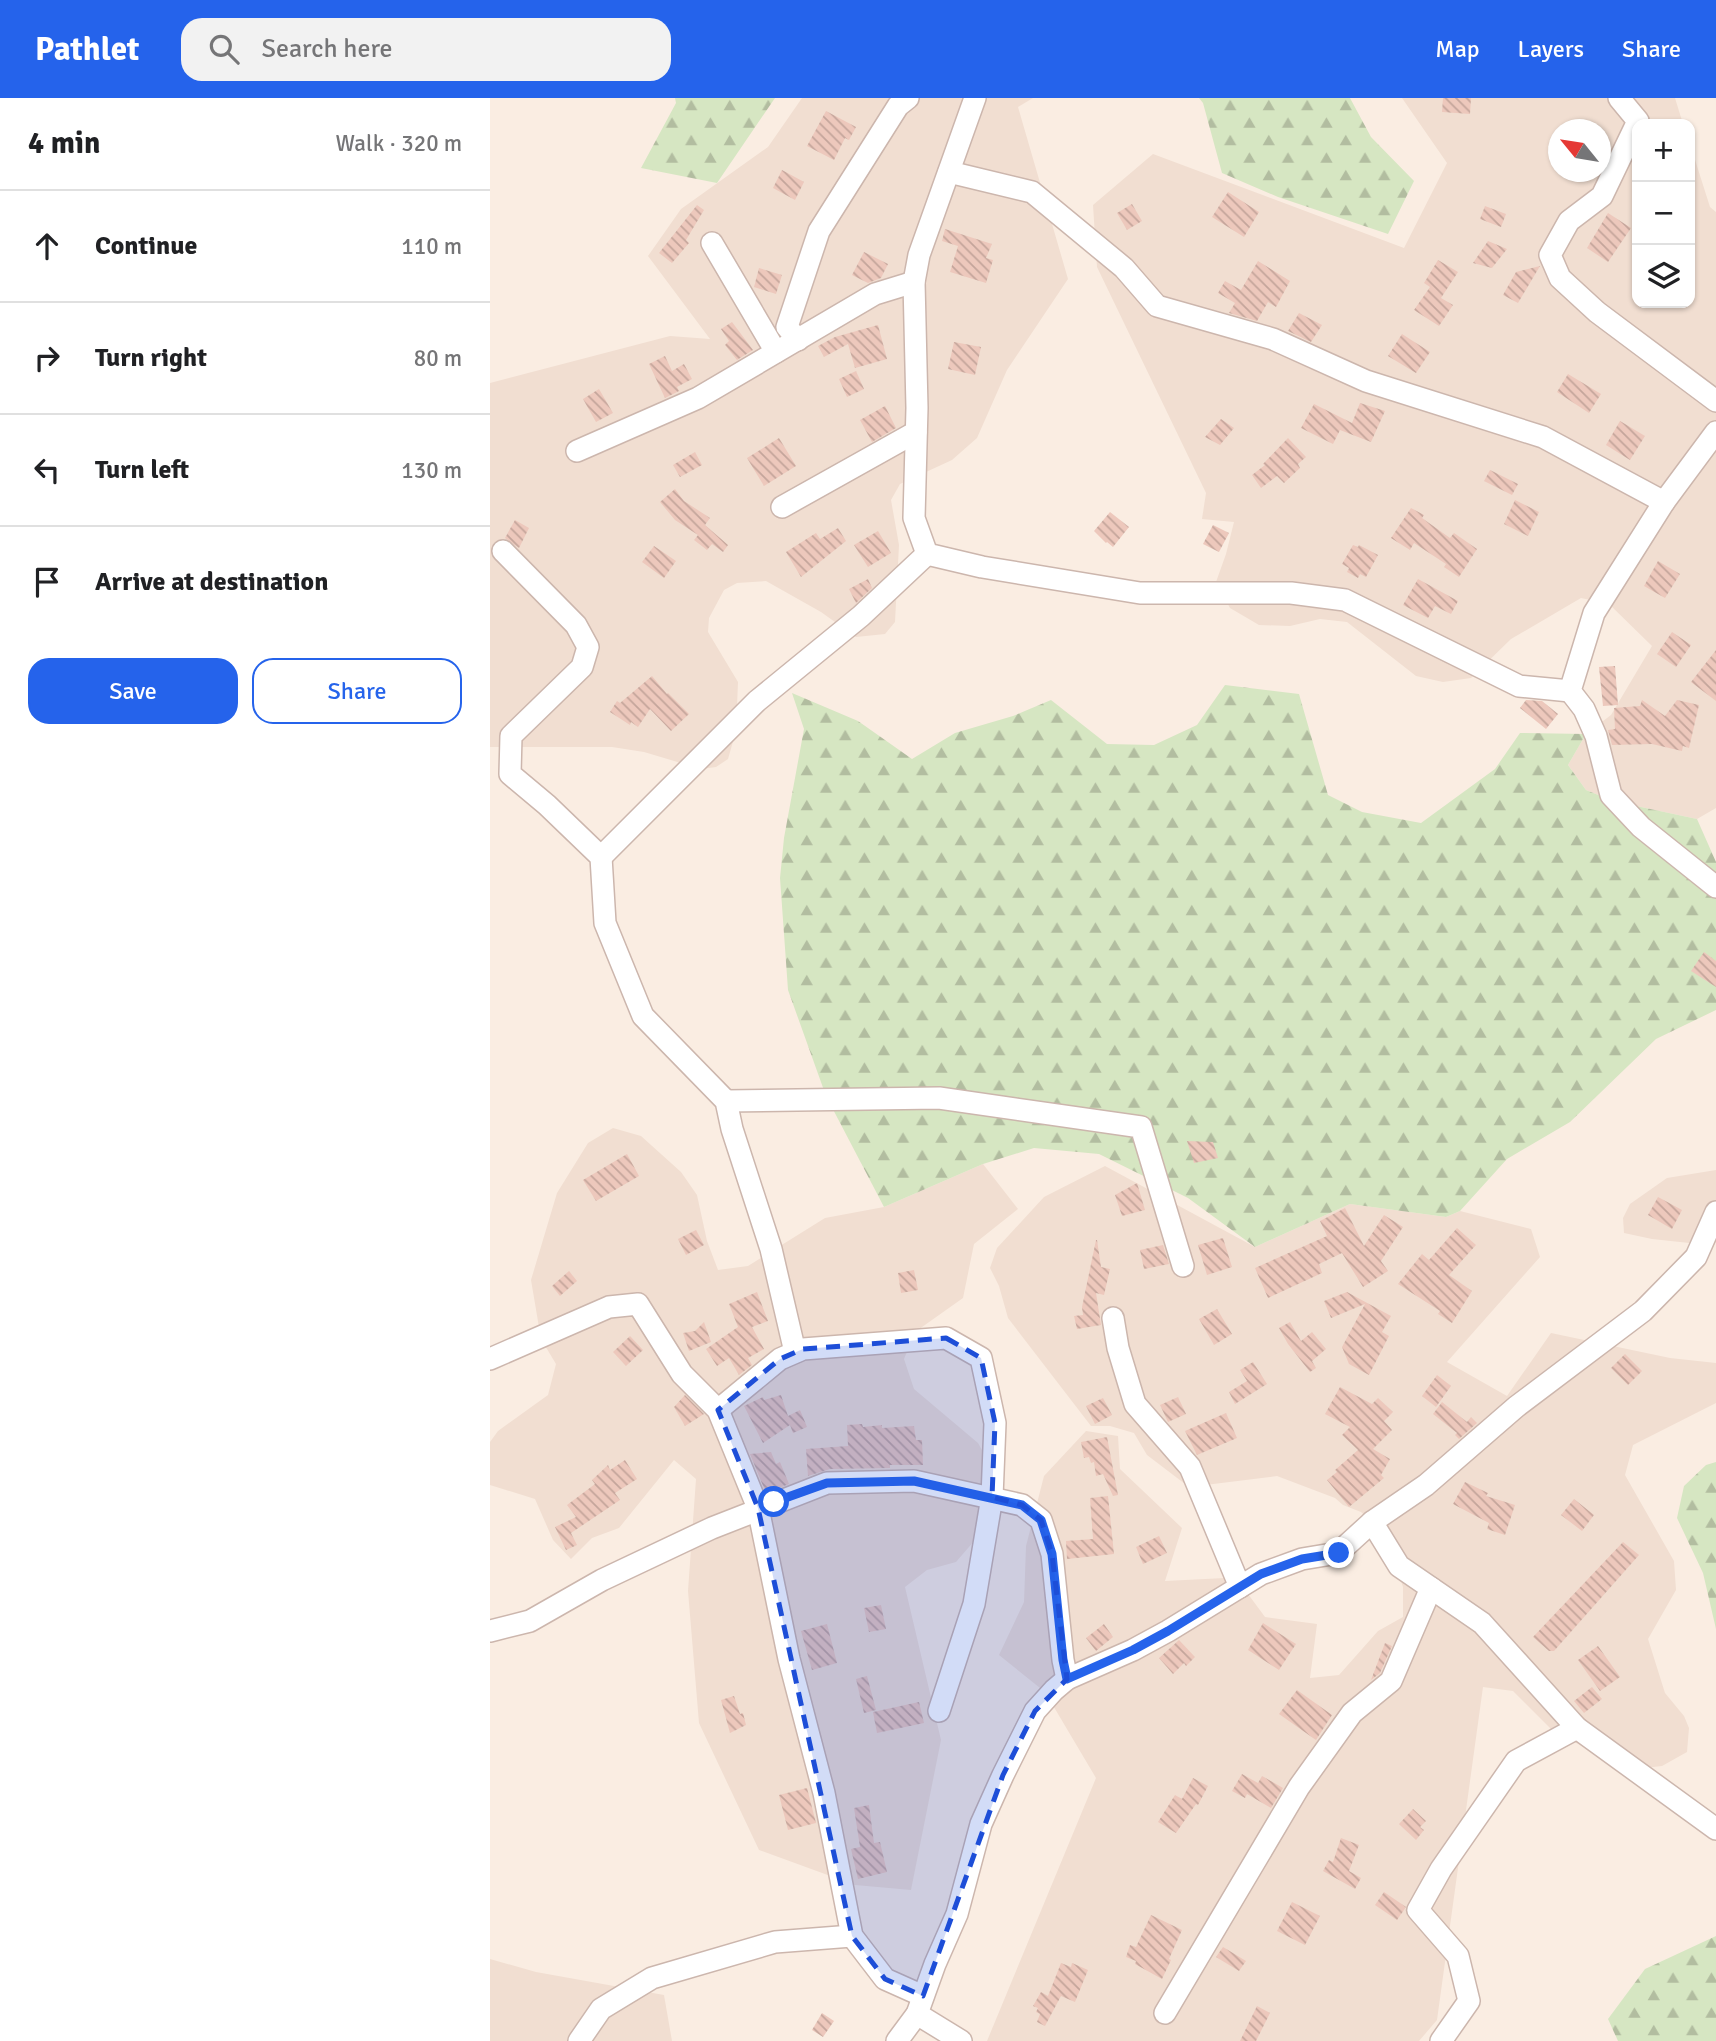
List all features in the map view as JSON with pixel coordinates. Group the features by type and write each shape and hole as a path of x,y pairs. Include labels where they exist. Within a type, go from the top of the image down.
{"street":[{"path":"798,340 787,327 819,231 898,106 908,98"},
{"path":"1619,98 1638,121 1602,196 1569,221 1550,255 1560,278 1597,313 1716,401"},
{"path":"927,554 914,519 914,282 919,255 949,172 971,99"},
{"path":"949,172 1032,192 1124,268 1157,306 1273,339 1366,381 1543,437 1664,502"},
{"path":"712,243 776,352"},
{"path":"577,451 698,398 875,294 914,282"},
{"path":"782,507 916,432"},
{"path":"1570,691 1594,613 1664,502 1716,432"},
{"path":"503,551 576,625 589,647 582,667 512,736 510,774 547,804 601,857 605,923 643,1016 726,1101 732,1129 771,1249 795,1352"},
{"path":"927,554 1140,593 1291,593 1345,600 1519,686 1570,691 1584,709 1596,736 1611,795 1640,827 1716,887"},
{"path":"601,857 757,701 861,616 927,554"},
{"path":"726,1101 939,1098 1141,1127 1183,1266"},
{"path":"897,2041 920,2005 957,1914 981,1824 1035,1711 1067,1679 1133,1650 1261,1574 1302,1559 1339,1553 1372,1522 1426,1485 1516,1407 1643,1311 1696,1256 1716,1212"},
{"path":"490,1359 609,1307 638,1304 682,1374 718,1410 758,1508 789,1659 824,1793 852,1936 885,1979 961,2041"},
{"path":"1113,1318 1118,1348 1135,1404 1190,1467 1240,1587"},
{"path":"718,1410 780,1359 803,1349 946,1338 981,1357 995,1423 992,1497 974,1604 939,1711"},
{"path":"490,1631 530,1620 602,1580 712,1528 827,1483 914,1481 1022,1505 1041,1520 1052,1554 1061,1647 1067,1679"},
{"path":"1372,1522 1399,1566 1482,1623 1577,1728 1716,1829"},
{"path":"1165,2012 1299,1787 1352,1713 1391,1681 1431,1588"},
{"path":"1441,2041 1469,2001 1458,1956 1419,1910 1441,1869 1516,1761 1577,1728"},
{"path":"579,2041 601,2009 652,1978 775,1942 852,1936"}],"highlighted area":[{"path":"946,1338 981,1358 995,1423 992,1497 1022,1505 1041,1520 1052,1554 1067,1679 1035,1711 1003,1775 923,1996 885,1979 852,1936 758,1508 718,1410 780,1359 803,1349"}],"shaded area":[{"path":"802,98 1033,98 1018,107 1068,279 1007,370 977,438 952,460 900,484 891,500 899,545 895,622 885,634 856,637 821,612 766,581 737,583 724,590 709,618 708,632 738,682 736,731 728,759 716,767 701,769 644,752 612,747 490,747 490,383 670,336 710,339 648,256 681,209 768,147"},
{"path":"1402,98 1675,98 1681,119 1632,119 1632,308 1695,308 1695,160 1710,207 1716,212 1716,808 1697,819 1613,801 1586,790 1568,765 1586,734 1611,715 1652,646 1609,604 1581,598 1511,639 1471,678 1443,682 1416,676 1347,622 1320,619 1290,626 1259,625 1230,608 1216,582 1234,522 1202,519 1206,493 1097,267 1093,205 1153,154 1404,248 1447,163"},
{"path":"613,1128 641,1136 681,1172 697,1195 707,1241 718,1270 748,1266 825,1218 884,1207 983,1164 1018,1209 974,1244 963,1298 915,1332 904,1359 914,1389 978,1443 992,1468 975,1540 956,1562 927,1570 905,1587 941,1740 911,1890 855,1885 759,1850 699,1723 688,1591 696,1479 674,1460 619,1528 592,1538 571,1559 553,1540 535,1499 490,1485 490,1442 498,1431 548,1395 556,1364 541,1339 531,1280 557,1193 588,1143"},
{"path":"1105,1166 1255,1247 1350,1204 1446,1217 1460,1211 1531,1229 1540,1257 1447,1362 1507,1396 1551,1333 1670,1358 1716,1363 1716,1403 1633,1445 1625,1475 1674,1561 1676,1590 1648,1639 1665,1693 1684,1716 1689,1728 1687,1752 1662,1766 1635,1769 1556,1734 1513,1691 1483,1687 1437,2020 1419,2041 987,2041 1096,1778 1045,1692 999,1655 1024,1602 1026,1546 1044,1476 1086,1431 1118,1436 1120,1469 1182,1528 1165,1581 1225,1578 1248,1594 1265,1617 1317,1624 1310,1678 1339,1675 1378,1631 1403,1617 1403,1587 1393,1557 1372,1522 1361,1512 1343,1505 1335,1498 1277,1476 1189,1487 1147,1455 1134,1433 1110,1426 1091,1426 1008,1318 999,1286 990,1268 997,1248 1044,1197"},
{"path":"1716,1170 1716,1242 1708,1245 1624,1233 1623,1218 1630,1204 1667,1178"},
{"path":"490,1959 536,1972 664,1995 672,2041 490,2041"}],"green space":[{"path":"675,98 775,98 717,183 641,168 676,103"},
{"path":"1199,98 1350,98 1371,137 1414,181 1388,234 1278,197 1222,173 1203,103"},
{"path":"1225,685 1299,694 1328,795 1362,812 1421,823 1495,769 1520,733 1586,734 1568,765 1586,790 1613,801 1697,819 1716,862 1716,1010 1656,1039 1570,1122 1507,1159 1460,1211 1446,1217 1350,1204 1255,1247 1188,1198 1099,1154 1034,1148 983,1164 884,1207 826,1096 788,990 780,878 784,838 804,729 792,693 858,721 912,759 955,733 1013,716 1051,700 1107,744 1154,745 1197,725"},
{"path":"1716,1462 1716,1629 1703,1573 1677,1518 1684,1486 1706,1465"},
{"path":"1716,1936 1716,2041 1618,2041 1608,2019 1645,1969"}],"building":[{"path":"1443,98 1471,98 1470,114 1442,112"},
{"path":"826,111 856,127 849,140 845,138 834,160 807,146"},
{"path":"782,170 804,182 795,200 773,188"},
{"path":"1228,192 1259,212 1244,237 1212,217"},
{"path":"1132,204 1142,221 1127,230 1117,213"},
{"path":"697,205 704,210 686,240 689,243 672,263 659,253"},
{"path":"1485,206 1506,214 1501,227 1480,219"},
{"path":"1608,213 1631,228 1608,262 1587,248"},
{"path":"945,229 992,244 986,258 993,260 986,283 950,272 958,246 942,241"},
{"path":"1488,241 1507,249 1492,268 1473,263"},
{"path":"864,252 888,264 881,278 868,283 852,275"},
{"path":"1438,260 1458,272 1441,298 1453,305 1439,326 1414,310 1430,287 1424,283"},
{"path":"1258,261 1290,281 1276,307 1268,302 1257,321 1229,313 1235,303 1218,293 1225,281 1241,290"},
{"path":"1540,266 1518,303 1503,295 1516,272"},
{"path":"759,268 782,275 776,294 754,287"},
{"path":"1299,313 1322,325 1311,342 1288,331"},
{"path":"732,322 753,350 737,360 725,345 729,341 721,329"},
{"path":"878,325 887,359 855,368 848,344 824,357 818,346 835,337"},
{"path":"1402,334 1430,352 1416,373 1388,356"},
{"path":"954,342 981,347 975,375 948,369"},
{"path":"665,356 672,371 684,364 692,379 677,387 679,391 665,398 649,364"},
{"path":"856,371 864,389 847,397 839,379"},
{"path":"1568,374 1601,394 1589,413 1557,392"},
{"path":"599,389 613,413 596,422 583,399"},
{"path":"1360,403 1385,411 1371,442 1340,430 1333,444 1301,428 1314,404 1352,423"},
{"path":"885,406 896,428 872,442 860,420"},
{"path":"1221,419 1234,428 1220,445 1205,437"},
{"path":"1620,421 1645,436 1630,460 1606,445"},
{"path":"779,438 796,466 764,486 747,458"},
{"path":"1288,438 1306,457 1298,464 1300,468 1284,483 1277,476 1261,488 1252,475 1265,465 1263,464"},
{"path":"695,452 702,465 680,477 673,465"},
{"path":"1490,470 1518,484 1512,495 1484,481"},
{"path":"675,489 684,501 710,518 705,525 728,545 723,552 712,544 707,550 694,540 698,535 675,520 660,502"},
{"path":"1515,500 1539,512 1528,536 1504,524"},
{"path":"1411,508 1424,515 1422,518 1450,538 1454,533 1477,549 1459,577 1444,567 1446,564 1414,543 1410,550 1391,538"},
{"path":"1110,512 1129,527 1113,547 1094,531"},
{"path":"515,520 529,528 519,548 505,538"},
{"path":"1213,525 1229,533 1219,552 1203,544"},
{"path":"838,528 846,541 801,577 786,552 816,533 820,539"},
{"path":"878,531 891,553 868,567 854,545"},
{"path":"1353,545 1359,545 1378,555 1366,577 1360,574 1358,578 1347,572 1349,568 1342,564"},
{"path":"654,546 676,561 664,578 642,562"},
{"path":"1658,561 1680,574 1665,598 1644,586"},
{"path":"868,579 872,588 856,603 849,589"},
{"path":"1418,579 1458,601 1451,614 1435,606 1428,618 1403,605"},
{"path":"1672,632 1691,645 1676,667 1657,654"},
{"path":"1716,650 1716,701 1691,682"},
{"path":"1615,666 1618,705 1603,706 1599,667"},
{"path":"652,676 689,714 671,731 650,709 638,727 610,712 617,701 620,703"},
{"path":"1526,700 1542,701 1558,714 1546,729 1520,708"},
{"path":"1642,700 1665,716 1677,700 1699,705 1689,748 1683,746 1682,751 1652,744 1612,745 1608,730 1615,729 1614,708 1640,706"},
{"path":"1704,952 1716,961 1716,987 1691,971"},
{"path":"1187,1141 1213,1142 1218,1158 1194,1163"},
{"path":"627,1154 639,1176 596,1201 583,1180"},
{"path":"1137,1183 1145,1210 1122,1216 1115,1195"},
{"path":"1658,1197 1682,1210 1672,1229 1648,1215"},
{"path":"1345,1208 1364,1246 1384,1215 1403,1227 1381,1261 1388,1271 1363,1287 1342,1253 1319,1264 1322,1273 1268,1298 1255,1268 1327,1236 1320,1221"},
{"path":"1457,1228 1476,1245 1449,1275 1472,1291 1452,1323 1438,1314 1440,1311 1398,1284 1422,1254 1429,1260"},
{"path":"696,1230 704,1245 686,1255 678,1239"},
{"path":"1223,1238 1232,1267 1207,1275 1198,1245"},
{"path":"1096,1240 1101,1267 1110,1269 1104,1295 1096,1293 1101,1325 1077,1329 1074,1316 1083,1315 1082,1307"},
{"path":"1163,1245 1169,1264 1144,1269 1140,1250"},
{"path":"914,1270 918,1290 901,1293 898,1273"},
{"path":"569,1271 577,1281 560,1296 552,1286"},
{"path":"757,1292 768,1321 752,1327 764,1349 748,1358 752,1365 739,1375 729,1358 717,1366 706,1349 738,1327 729,1304"},
{"path":"1347,1292 1391,1316 1382,1332 1389,1336 1369,1375 1349,1364 1342,1347 1365,1304 1331,1318 1324,1301"},
{"path":"1217,1309 1232,1334 1214,1345 1199,1319"},
{"path":"704,1322 711,1342 689,1351 683,1333 695,1331"},
{"path":"1290,1322 1301,1341 1312,1332 1326,1349 1312,1361 1316,1368 1310,1372 1279,1328"},
{"path":"630,1336 643,1350 626,1366 613,1352"},
{"path":"1625,1354 1642,1371 1628,1385 1611,1368"},
{"path":"1253,1362 1267,1384 1235,1404 1229,1392 1247,1381 1240,1370"},
{"path":"1437,1375 1451,1386 1436,1407 1422,1396"},
{"path":"1340,1387 1372,1404 1378,1398 1393,1412 1384,1421 1392,1430 1373,1449 1390,1459 1381,1475 1384,1478 1349,1507 1327,1480 1358,1450 1342,1435 1350,1427 1325,1414"},
{"path":"685,1395 704,1414 685,1426 674,1407"},
{"path":"781,1395 788,1416 800,1410 807,1427 793,1433 790,1425 763,1443 744,1406 763,1397 764,1400"},
{"path":"1178,1397 1186,1414 1168,1422 1160,1405"},
{"path":"1103,1398 1112,1415 1095,1424 1086,1406"},
{"path":"1442,1402 1467,1422 1471,1417 1477,1423 1459,1439 1455,1435 1457,1433 1433,1414"},
{"path":"1226,1413 1237,1438 1197,1455 1185,1431"},
{"path":"862,1424 863,1427 882,1425 882,1428 914,1426 916,1440 922,1440 923,1465 830,1469 808,1476 806,1449 848,1446 847,1425"},
{"path":"1107,1437 1118,1495 1113,1496 1103,1474 1096,1476 1094,1462 1091,1463 1089,1457 1084,1458 1081,1442"},
{"path":"771,1452 776,1464 780,1462 789,1484 766,1493 750,1454"},
{"path":"625,1460 637,1479 615,1493 620,1500 571,1533 577,1545 566,1550 555,1527 576,1517 567,1505 595,1484 592,1480 608,1465 610,1470"},
{"path":"1465,1482 1488,1493 1486,1496 1515,1505 1505,1535 1487,1529 1489,1523 1453,1504"},
{"path":"1108,1496 1114,1554 1067,1559 1066,1541 1093,1539 1090,1498"},
{"path":"1574,1499 1594,1515 1582,1531 1561,1515"},
{"path":"1159,1536 1167,1553 1143,1564 1136,1547"},
{"path":"1623,1542 1639,1555 1554,1651 1549,1651 1533,1637"},
{"path":"881,1605 886,1629 869,1632 864,1608"},
{"path":"1263,1623 1296,1644 1279,1670 1248,1650"},
{"path":"827,1624 837,1663 812,1670 801,1631"},
{"path":"1104,1624 1113,1637 1096,1651 1086,1638"},
{"path":"1179,1640 1195,1657 1173,1674 1159,1658"},
{"path":"1385,1643 1392,1646 1380,1673 1371,1680"},
{"path":"1598,1646 1620,1677 1600,1691 1578,1660"},
{"path":"867,1676 876,1710 864,1713 856,1679"},
{"path":"1592,1687 1602,1699 1584,1713 1574,1701"},
{"path":"1297,1690 1332,1715 1316,1740 1279,1714"},
{"path":"734,1696 746,1725 730,1733 721,1700"},
{"path":"919,1702 924,1723 877,1733 873,1712"},
{"path":"1242,1774 1258,1783 1262,1776 1283,1788 1271,1808 1247,1794 1245,1798 1232,1791"},
{"path":"1193,1778 1208,1786 1198,1805 1196,1804 1176,1833 1158,1822 1175,1795 1182,1799"},
{"path":"807,1788 816,1823 788,1830 779,1795"},
{"path":"869,1805 874,1843 880,1842 887,1872 858,1879 851,1849 860,1847 854,1808"},
{"path":"1413,1809 1426,1821 1420,1827 1424,1830 1416,1840 1399,1824"},
{"path":"1341,1838 1359,1845 1349,1871 1361,1878 1355,1889 1323,1871 1329,1860 1333,1862"},
{"path":"1384,1892 1406,1907 1397,1920 1375,1905"},
{"path":"1292,1902 1320,1916 1305,1945 1277,1931"},
{"path":"1151,1915 1182,1930 1162,1979 1126,1957 1130,1945 1136,1947"},
{"path":"1223,1947 1246,1961 1239,1971 1216,1957"},
{"path":"1061,1963 1071,1967 1072,1963 1088,1970 1075,2002 1061,1996 1045,2026 1037,2022 1040,2014 1036,2012 1038,2008 1033,2006 1041,1992 1048,1996"},
{"path":"1257,2006 1270,2013 1256,2041 1240,2041"},
{"path":"822,2013 834,2021 823,2037 812,2030"}],"route":[{"path":"774,1502 827,1483 914,1481 1022,1505 1041,1520 1052,1554 1067,1679 1133,1650 1261,1574 1302,1559 1339,1553"}]}
